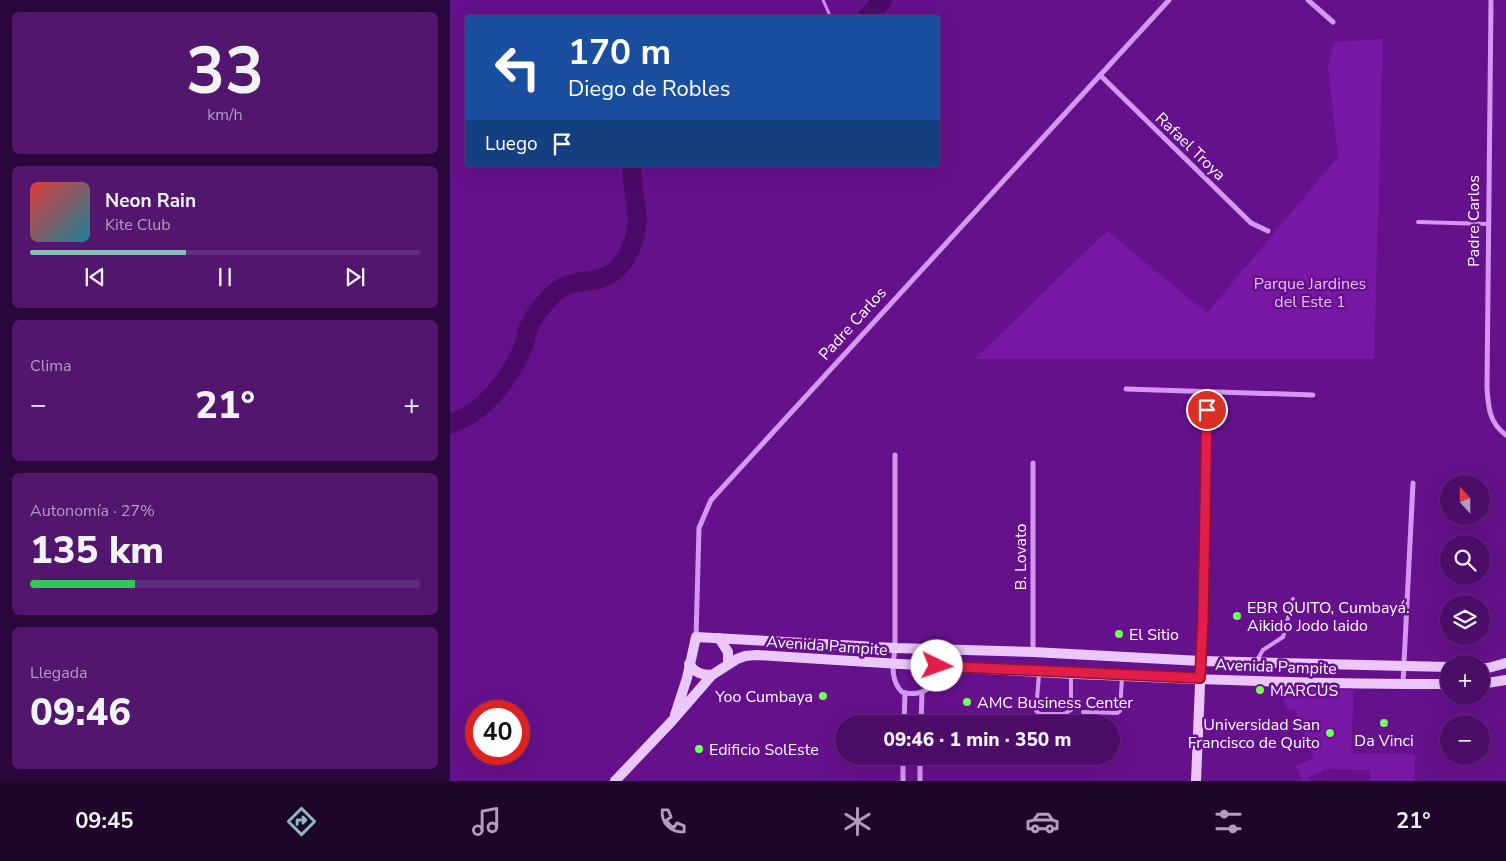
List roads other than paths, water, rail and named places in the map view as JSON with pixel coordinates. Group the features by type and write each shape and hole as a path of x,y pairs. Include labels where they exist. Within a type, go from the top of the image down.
{"street":[{"name":"Padre Carlos","path":"672,721 687,678 696,637 699,528 711,500 1169,0"},
{"path":"1308,0 1333,22"},
{"name":"Padre Carlos","path":"1491,0 1488,407 1492,420 1500,431 1506,435"},
{"name":"Rafael Troya","path":"1100,75 1251,223 1268,231"},
{"path":"1126,388 1313,395"},
{"path":"1196,781 1208,391"},
{"path":"895,455 895,648 893,664 894,681 898,688 905,693 913,694 928,689 932,684 937,666 937,649"},
{"name":"B. Lovato","path":"1033,652 1034,463"},
{"path":"1403,684 1413,483"},
{"name":"Avenida Pampite","path":"696,637 895,648 1033,652 1201,661 1440,667"},
{"path":"719,638 728,652 728,663"},
{"path":"1033,652 1036,671"},
{"name":"Avenida Pampite","path":"615,781 672,721 712,675 728,663 745,656 757,655 893,664 1123,675 1440,684"},
{"path":"1490,667 1506,663"},
{"path":"690,664 696,672 712,675"},
{"path":"1490,683 1506,680"},
{"path":"921,715 922,692"},
{"path":"904,715 905,693"},
{"path":"903,781 904,765"},
{"path":"920,765 920,781"}],"lane":[{"path":"1418,222 1488,224"},
{"path":"1256,662 1262,650 1283,637 1293,599"},
{"path":"1036,671 1036,710 1040,714 1064,714 1071,710 1071,672"},
{"path":"1083,712 1117,713 1120,710 1123,675"}],"waterway":[{"path":"823,0 830,15"},
{"path":"869,15 883,0"},
{"path":"450,424 474,412 504,382 525,343 528,329 533,319 551,296 572,284 603,278 613,273 622,263 631,248 637,225 632,167"}],"place":[{"name":"EBR QUITO, Cumbayá. Aikido Jodo laido","path":"1237,616"},
{"name":"El Sitio","path":"1119,634"},
{"name":"MARCUS","path":"1260,690"},
{"name":"Yoo Cumbaya","path":"823,696"},
{"name":"AMC Business Center","path":"967,702"},
{"name":"Da Vinci","path":"1384,723"},
{"name":"Universidad San Francisco de Quito","path":"1330,733"},
{"name":"Edificio SolEste","path":"699,749"}],"park label":[{"name":"Parque Jardines del Este 1","path":"1310,292"}]}
